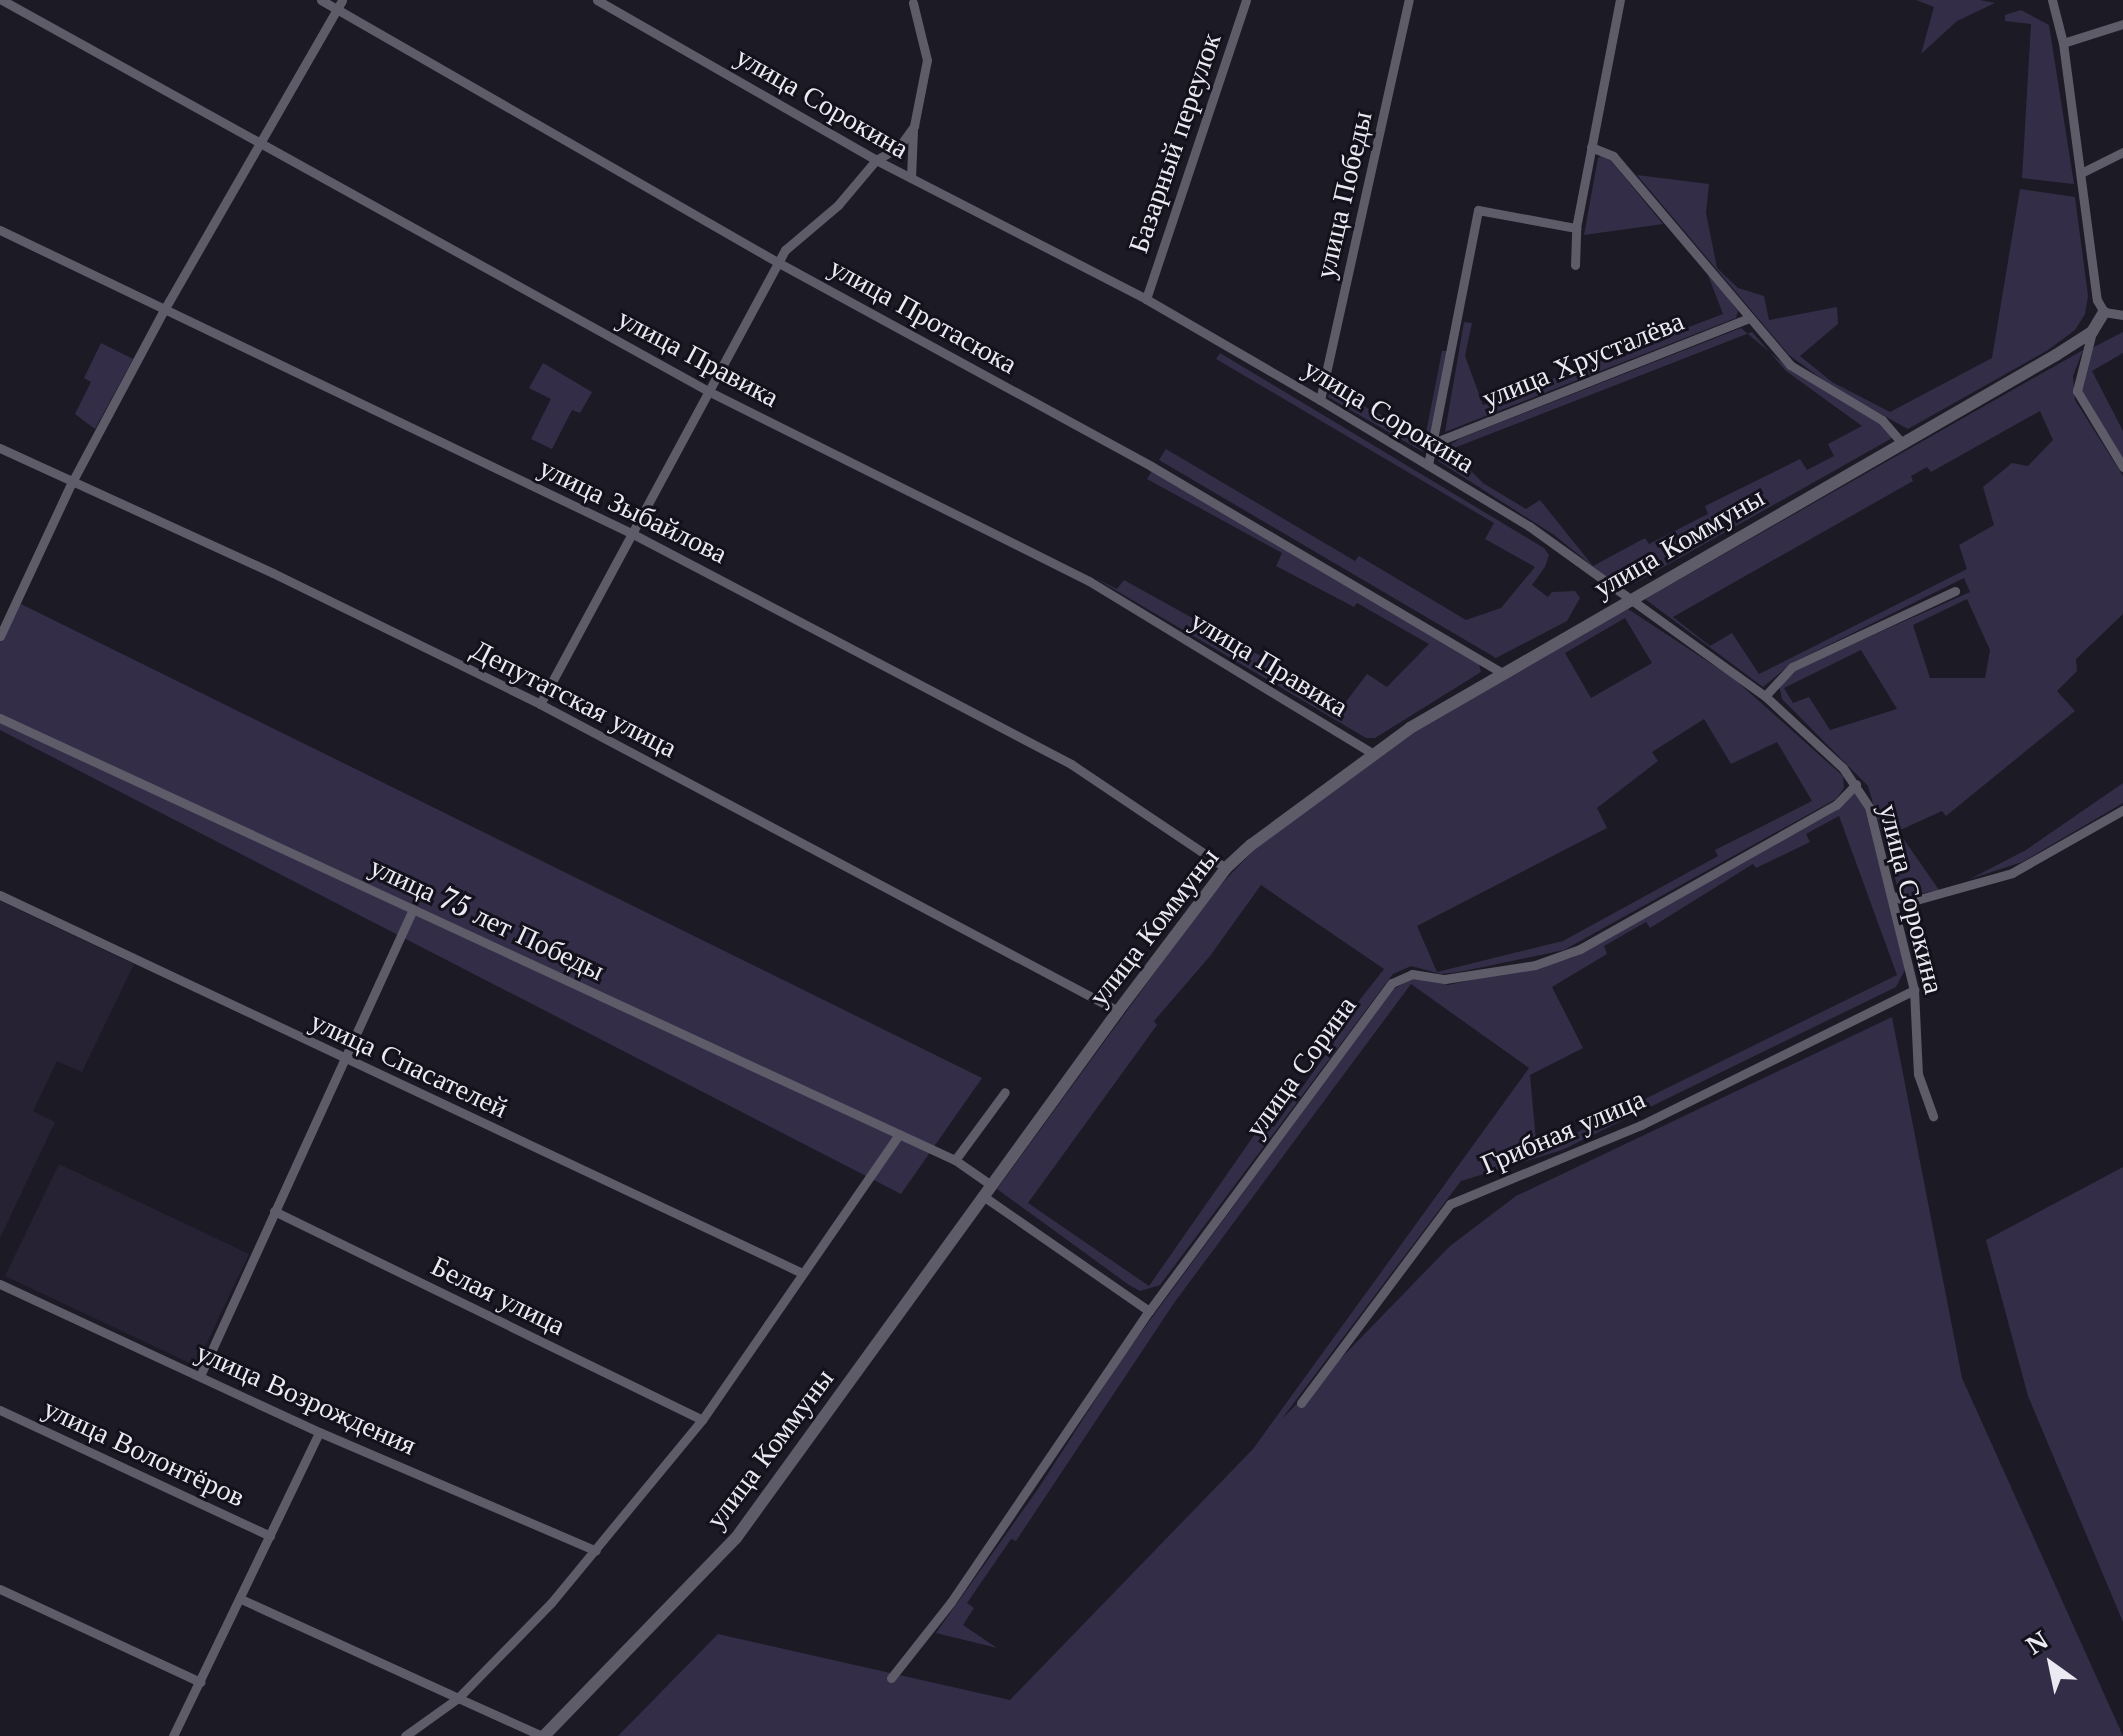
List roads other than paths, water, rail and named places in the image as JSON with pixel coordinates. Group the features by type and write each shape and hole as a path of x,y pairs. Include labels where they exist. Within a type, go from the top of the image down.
{"street":[{"name":"улица Правика","path":"2,0 262,140 710,392 1089,581 1372,753"},
{"name":"улица Протасюка","path":"321,0 339,5 779,263 1151,466 1502,673"},
{"name":"улица Сорокина","path":"597,0 876,160 1146,299 1320,400 1529,526 1626,600 1765,696 1856,784 1872,816 1914,990 1918,1074 1933,1116"},
{"name":"Базарный переулок","path":"1146,299 1246,0"},
{"name":"улица Победы","path":"1320,400 1409,0"},
{"path":"1575,265 1576,228 1620,0"},
{"path":"2052,0 2063,43 2096,295 2104,312"},
{"path":"910,1 927,60 914,126 911,178"},
{"path":"0,636 71,484 164,310 339,5"},
{"path":"2063,43 2123,24"},
{"path":"540,704 789,244 838,205 876,160 899,147 914,126"},
{"path":"1591,147 1613,156 1701,254 1746,319 1799,373 1882,420 1903,444"},
{"path":"2081,173 2123,152"},
{"path":"1428,465 1436,442 1478,210 1576,228"},
{"name":"улица Зыбайлова","path":"0,230 633,534 1071,764 1226,868"},
{"path":"2104,312 2123,315"},
{"path":"2104,312 2092,332 2077,391 2123,467"},
{"name":"улица Хрусталёва","path":"1436,442 1746,319"},
{"name":"улица Коммуны","path":"543,1736 736,1538 1118,1011 1226,868 1372,753 1626,600 1903,444 2092,332"},
{"name":"Депутатская улица","path":"0,448 71,484 273,573 540,704 1118,1011"},
{"path":"1765,696 1792,667 1955,591"},
{"name":"улица 75 лет Победы","path":"0,718 955,1160 991,1185"},
{"name":"улица Сорина","path":"891,1678 951,1602 1149,1311 1392,983 1412,974 1445,979 1535,965 1580,949 1836,805 1856,784"},
{"path":"1893,896 1909,902 2012,873 2123,810"},
{"name":"улица Спасателей","path":"0,895 800,1272"},
{"path":"200,1376 413,909"},
{"name":"Грибная улица","path":"1301,1403 1450,1204 1641,1125 1914,990"},
{"path":"955,1160 1005,1092"},
{"path":"405,1736 458,1698 596,1551 702,1420 800,1272 899,1134"},
{"path":"983,1196 1149,1311"},
{"name":"Белая улица","path":"274,1211 702,1420"},
{"name":"улица Возрождения","path":"0,1284 319,1432 596,1551"},
{"name":"улица Волонтёров","path":"0,1410 270,1536"},
{"path":"173,1736 319,1432"},
{"path":"0,1589 200,1682"},
{"path":"241,1599 543,1736"}]}
